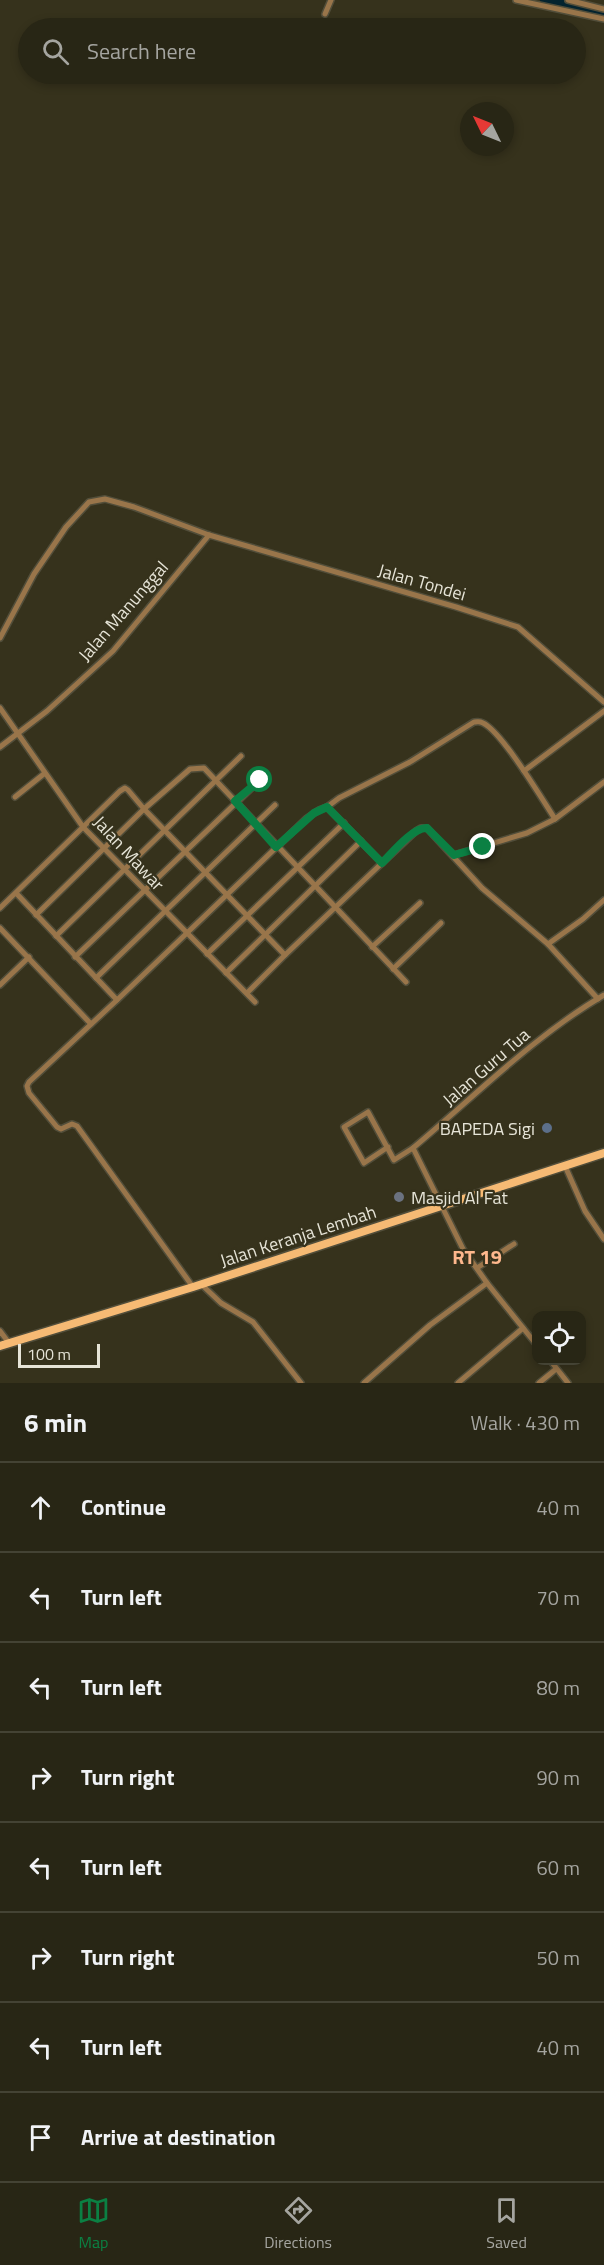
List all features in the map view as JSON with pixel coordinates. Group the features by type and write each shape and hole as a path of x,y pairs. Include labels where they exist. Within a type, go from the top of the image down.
{"main road":[{"name":"Jalan Keranja Lembah","path":"5,1344 197,1286 604,1153"}],"street":[{"path":"325,14 331,0"},
{"path":"516,0 604,19"},
{"path":"568,0 603,9 604,0"},
{"name":"Jalan Tondei","path":"0,639 34,574 66,526 89,502 105,499 134,507 208,535 518,627 604,702"},
{"name":"Jalan Manunggal","path":"0,747 47,711 113,651 208,535"},
{"name":"Jalan Mawar","path":"0,708 83,827 255,1002"},
{"path":"524,771 604,711"},
{"path":"301,1383 253,1322 197,1286 77,1126 72,1124 61,1129 57,1127 28,1090 29,1082 314,813 410,762 474,722 487,725 524,771 555,819"},
{"path":"56,936 123,868 241,756"},
{"path":"36,915 144,809 190,769 204,768 276,847 406,982"},
{"path":"15,797 45,773"},
{"path":"75,957 235,801 260,780"},
{"path":"454,855 527,833 555,819 604,782"},
{"path":"0,908 125,788 285,955"},
{"path":"96,978 275,805"},
{"path":"327,807 382,863"},
{"path":"207,954 344,823"},
{"path":"247,993 411,835 427,828 482,888 548,944 598,999"},
{"path":"226,973 361,841"},
{"path":"16,893 117,1000"},
{"path":"548,944 583,919 604,900"},
{"path":"372,947 420,903"},
{"path":"393,969 441,923"},
{"path":"0,928 91,1024"},
{"path":"1,981 29,957"},
{"name":"Jalan Guru Tua","path":"413,1148 545,1036 604,995"},
{"path":"388,1147 364,1163 344,1127 368,1112 388,1147 394,1160 413,1148 457,1237 487,1283 532,1338"},
{"path":"565,1166 585,1211 604,1239"},
{"path":"477,1268 514,1244"},
{"path":"364,1383 434,1322 487,1283"},
{"path":"458,1383 523,1328"},
{"path":"0,1331 5,1344"},
{"path":"553,1365 568,1383"},
{"path":"539,1383 556,1369"}],"waterway":[{"path":"545,0 604,14"}],"place":[{"name":"BAPEDA Sigi","path":"547,1128"},
{"name":"Masjid Al Fat","path":"399,1197"}],"district":[{"name":"RT 19","path":"477,1256"}],"route":[{"path":"260,780 235,801 276,847 314,813 327,807 382,863 421,828 427,828 454,855 483,847"}]}
